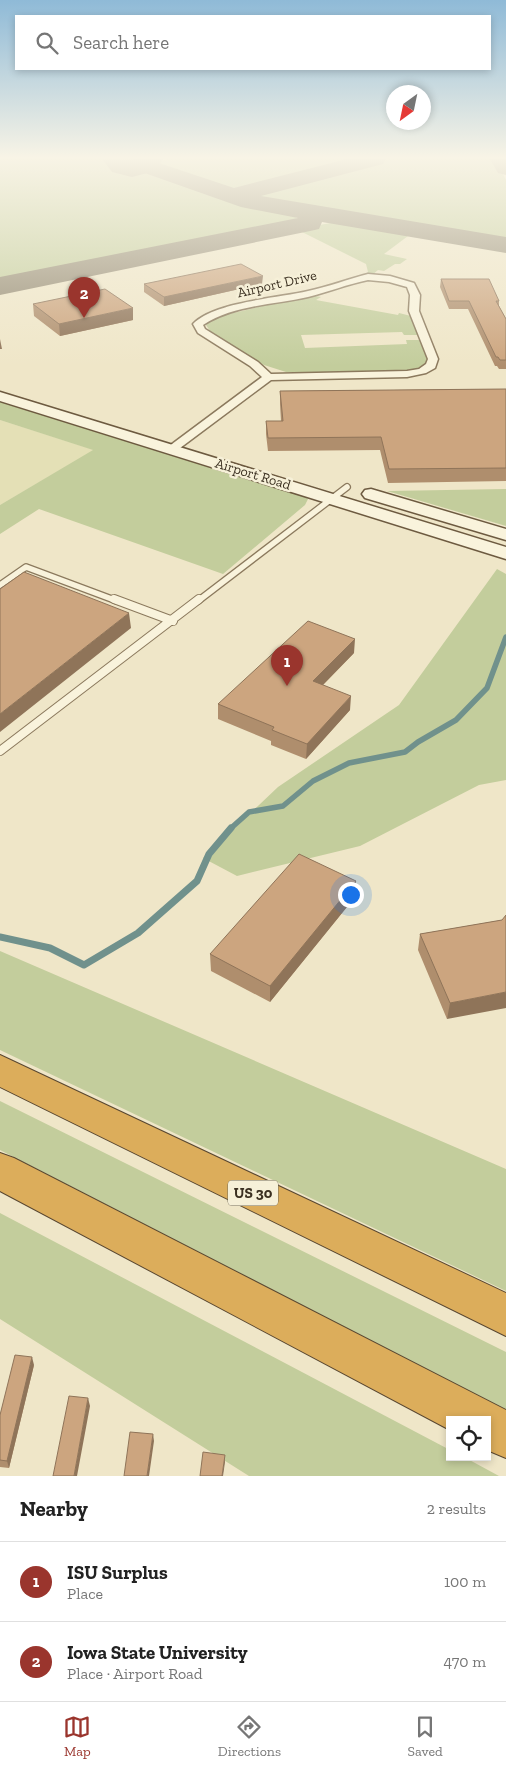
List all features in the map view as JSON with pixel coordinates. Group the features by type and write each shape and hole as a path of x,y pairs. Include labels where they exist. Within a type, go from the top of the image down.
{"highway":[{"name":"US 30","path":"0,1070 506,1315"},
{"path":"0,1171 469,1416"},
{"path":"491,1427 506,1435"}],"main road":[{"name":"Airport Road","path":"0,382 506,535"},
{"name":"Airport Road","path":"0,396 506,553"}],"street":[{"name":"Airport Drive","path":"368,277 390,279 411,285 415,294 414,311 433,359 431,366 422,372 407,374 268,377 254,364 201,331 198,324 208,317 223,312 310,293 368,277"},
{"path":"172,449 188,439 268,377"}],"lane":[{"path":"0,751 347,487"},
{"path":"0,585 26,567 173,621"}],"shaded area":[{"path":"0,420 94,450 0,505"}],"green space":[{"path":"0,228 271,228 0,283"},
{"path":"301,228 381,228 405,232 408,236 384,254 407,259 384,271 378,270 372,275 366,274 368,272 366,264 302,232 296,232"},
{"path":"416,228 506,228 506,243"},
{"path":"310,295 321,297 316,300 411,316 418,335 404,335 402,332 301,335 305,348 407,344 406,340 420,340 428,360 427,364 407,372 286,372 264,365 210,331 206,325 216,317"},
{"path":"0,401 301,494 308,499 305,505 223,574 39,509 0,534 0,505 93,450 0,420"},
{"path":"506,489 506,526 387,491"},
{"path":"497,569 506,574 506,780 479,785 360,846 237,876 203,858 278,787 399,705"},
{"path":"0,951 506,1169 506,1291 0,1050"},
{"path":"0,1101 506,1352 506,1410 0,1150"},
{"path":"0,1213 446,1448 446,1461 471,1461 499,1476 249,1476 0,1319"}],"building":[{"path":"241,264 263,276 164,297 144,284"},
{"path":"441,279 489,279 499,301 496,301 506,319 506,360 500,360 496,357 469,301 449,301"},
{"path":"105,289 133,308 59,324 33,304"},
{"path":"506,389 506,468 389,469 381,437 268,438 266,421 283,421 280,391"},
{"path":"24,572 129,613 0,714 0,589"},
{"path":"308,621 355,639 313,681 351,696 307,744 272,730 274,727 218,704"},
{"path":"299,854 356,881 270,986 210,954"},
{"path":"506,915 506,992 450,1003 420,934 502,920"},
{"path":"15,1355 32,1357 7,1461 0,1460 0,1415"},
{"path":"69,1396 88,1398 74,1476 53,1476"},
{"path":"130,1432 153,1434 147,1476 124,1476"},
{"path":"203,1452 225,1455 222,1476 200,1476"}],"waterway":[{"path":"231,828 249,812 283,806 313,781 349,763 405,752 418,742 456,720 487,688 506,637"},
{"path":"0,937 50,948 84,965 138,933 197,881 209,854 231,828"}],"taxiway":[{"path":"0,286 286,228"},
{"path":"404,228 506,245"}],"place":[{"name":"Iowa State University","path":"84,318"},
{"name":"ISU Surplus","path":"287,686"}]}
